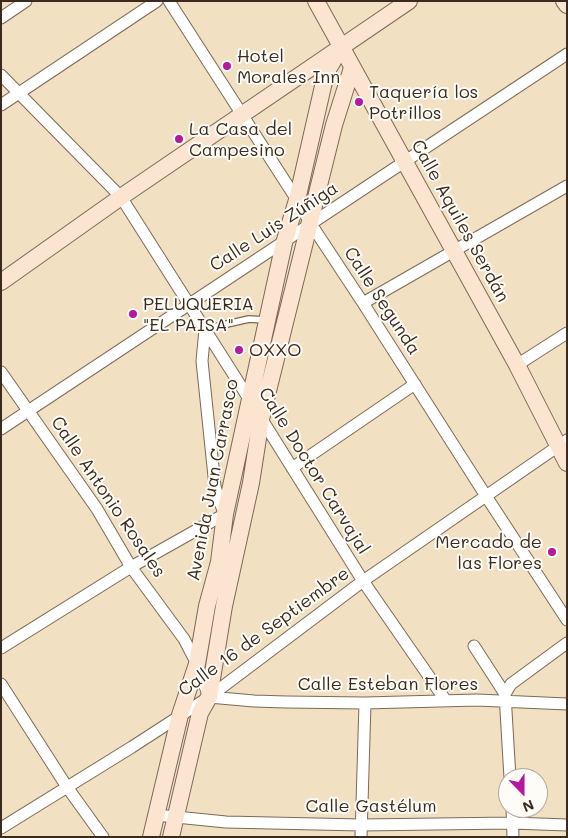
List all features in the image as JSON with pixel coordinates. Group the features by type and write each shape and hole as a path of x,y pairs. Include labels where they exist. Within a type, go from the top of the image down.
{"street":[{"path":"1,18 26,1"},
{"path":"1,105 157,1"},
{"name":"Calle Segunda","path":"169,1 567,620"},
{"name":"Calle Aquiles Serdán","path":"316,1 562,443 567,463"},
{"path":"1,282 121,197 409,1"},
{"path":"564,1 567,5"},
{"name":"Avenida Juan Carrasco","path":"151,837 180,715 197,664 207,606 219,562 226,514 266,320 284,243 297,200 326,73 340,47"},
{"name":"Calle Luis Zúñiga","path":"1,429 567,54"},
{"name":"Avenida Juan Carrasco","path":"171,837 200,712 209,697 224,606 250,483 261,419 311,224 334,125 352,68"},
{"name":"Calle Doctor Carvajal","path":"1,75 121,197 363,581 446,701"},
{"path":"316,122 334,125"},
{"path":"363,302 567,186"},
{"path":"266,320 285,324"},
{"path":"205,329 202,361 215,486 219,501 226,514"},
{"path":"517,365 567,333"},
{"name":"Calle Antonio Rosales","path":"1,372 97,509 132,567 184,639 197,664 209,697"},
{"path":"292,468 415,384"},
{"name":"Calle 16 de Septiembre","path":"1,828 209,697 363,581 562,443"},
{"path":"1,648 132,567 226,514 242,517"},
{"path":"505,697 511,684 567,643"},
{"path":"474,646 505,697 509,768"},
{"path":"1,684 67,786 103,837"},
{"name":"Calle Esteban Flores","path":"209,697 254,701 365,703 505,697 567,704"},
{"path":"362,837 365,703"},
{"name":"Calle Gastélum","path":"156,816 226,822 361,825 512,822 567,825"},
{"path":"512,818 513,837"}],"lane":[{"path":"205,329 250,319 266,320"}],"place":[{"name":"Hotel Morales Inn","path":"227,66"},
{"name":"Taquería los Potrillos","path":"359,102"},
{"name":"La Casa del Campesino","path":"179,139"},
{"name":"PELUQUERIA \"EL PAISA\"","path":"133,314"},
{"name":"OXXO","path":"239,350"},
{"name":"Mercado de las Flores","path":"552,552"}]}
